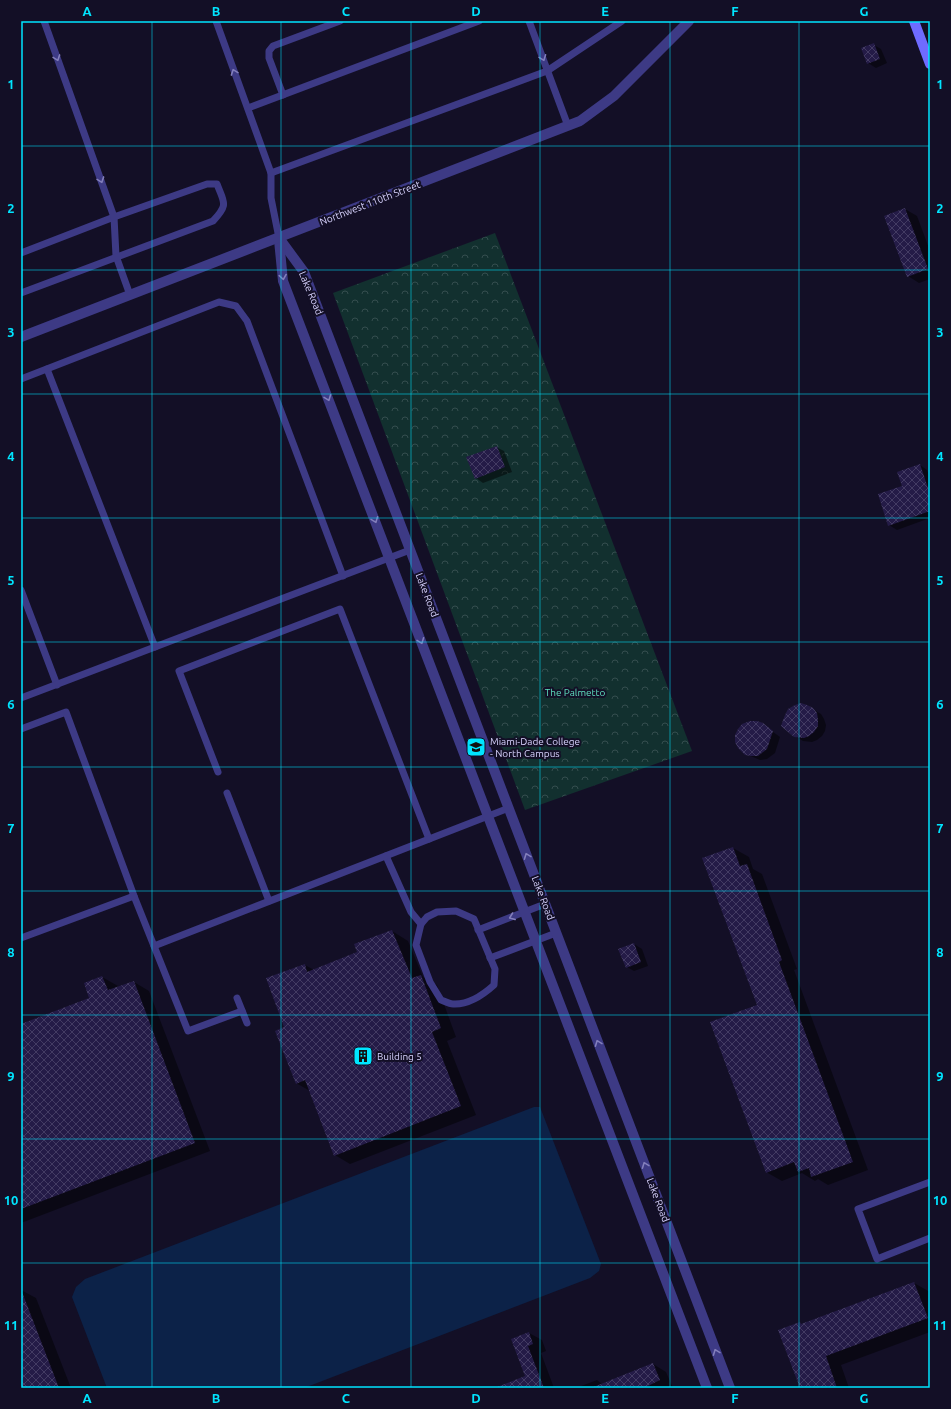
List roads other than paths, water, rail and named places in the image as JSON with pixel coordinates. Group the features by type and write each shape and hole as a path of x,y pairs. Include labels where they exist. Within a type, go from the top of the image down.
{"main road":[{"path":"914,21 930,64"}],"street":[{"name":"Northwest 110th Street","path":"21,337 580,121 614,96 689,21"},
{"name":"Lake Road","path":"279,238 304,272 730,1388"},
{"name":"Lake Road","path":"279,238 283,281 707,1388"}],"lane":[{"path":"44,21 114,217 116,256 130,295"},
{"path":"216,21 271,173 271,198 279,238"},
{"path":"283,95 269,58 269,51 273,46 340,21"},
{"path":"248,108 479,21"},
{"path":"529,21 568,126"},
{"path":"271,173 547,70 622,21"},
{"path":"21,253 114,217 207,184 217,184 224,204 222,212 213,221 116,256 21,293"},
{"path":"21,379 219,302 236,306 247,321 343,576"},
{"path":"47,369 155,647"},
{"path":"21,698 410,550"},
{"path":"21,590 57,685"},
{"path":"218,772 179,671 340,609 429,839"},
{"path":"21,729 66,712 134,896 188,1031 242,1011"},
{"path":"227,794 268,901"},
{"path":"154,946 509,808"},
{"path":"386,856 411,912 421,924"},
{"path":"21,938 134,896"},
{"path":"478,930 545,904"},
{"path":"456,911 474,919 495,969 494,984 485,993 470,1001 453,1004 441,1000 430,982 416,945 421,924 427,917 438,912 456,911"},
{"path":"490,958 556,933"},
{"path":"237,998 247,1024"},
{"path":"930,1182 858,1209 877,1259 930,1238"}],"water":[{"path":"534,1107 540,1107 601,1264 599,1271 590,1278 304,1388 107,1388 72,1297 76,1287 85,1279"}],"place":[{"name":"Miami-Dade College - North Campus","path":"476,747"},
{"name":"Building 5","path":"363,1056"}],"park label":[{"name":"The Palmetto","path":"575,692"}]}
